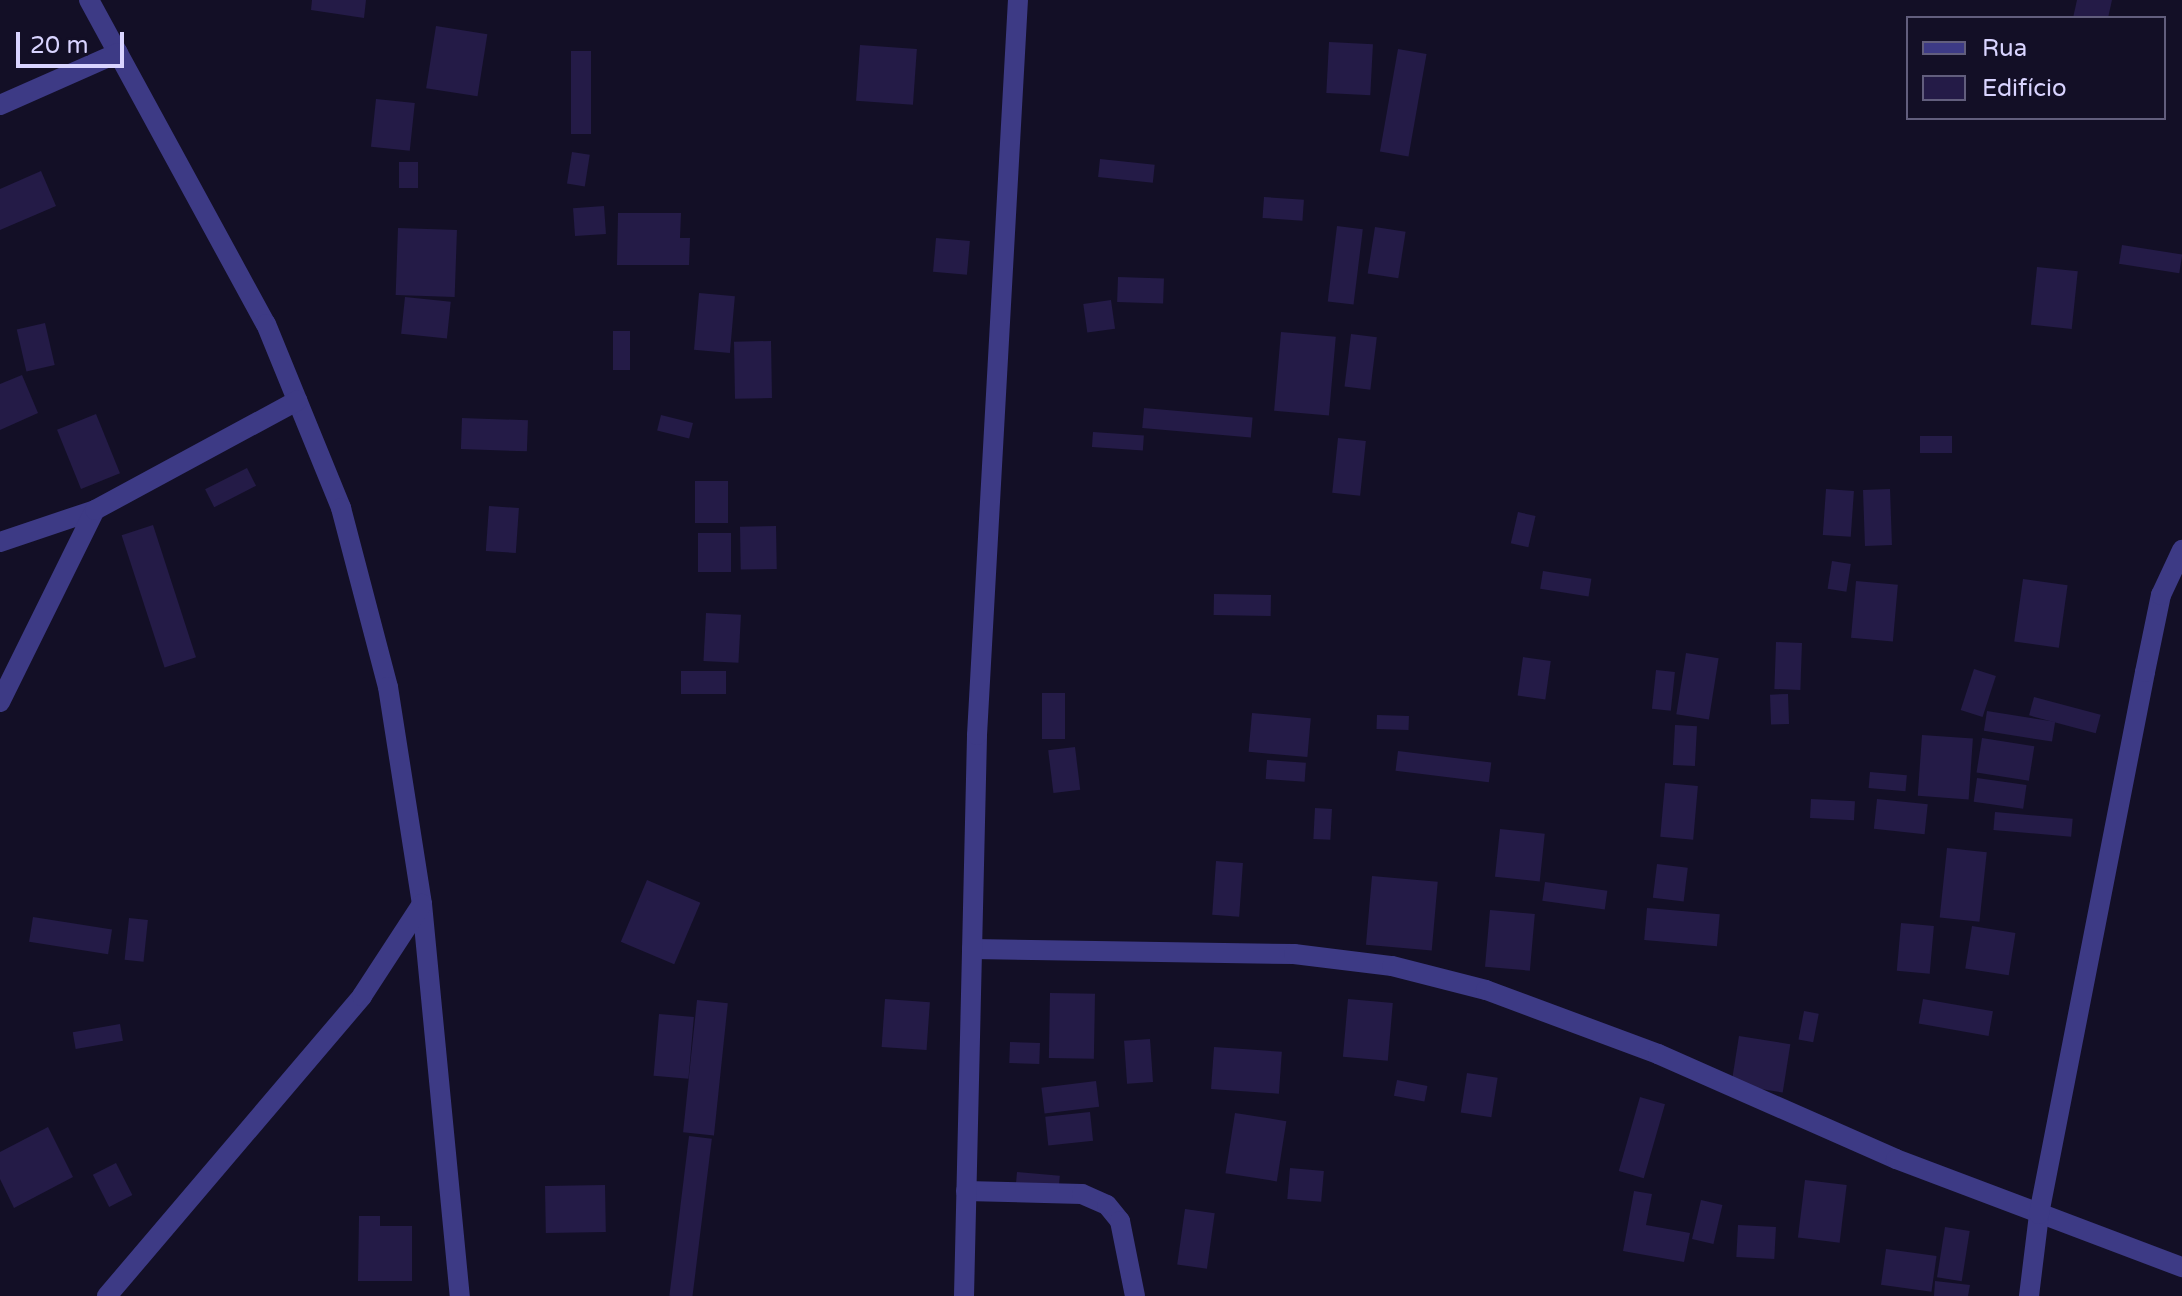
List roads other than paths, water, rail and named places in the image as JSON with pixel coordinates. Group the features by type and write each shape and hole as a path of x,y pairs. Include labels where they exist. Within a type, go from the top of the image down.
{"street":[{"path":"89,0 266,324 341,508 388,687 422,904 460,1296"},
{"path":"964,1296 977,735 1018,0"},
{"path":"0,105 118,53"},
{"path":"0,542 95,510 297,401"},
{"path":"0,702 95,510"},
{"path":"2029,1296 2039,1214 2161,595 2182,550"},
{"path":"107,1296 362,996 422,904"},
{"path":"972,949 1294,954 1392,966 1486,990 1658,1054 1896,1159 2182,1267"},
{"path":"966,1191 1082,1194 1107,1205 1120,1221 1135,1296"}]}
